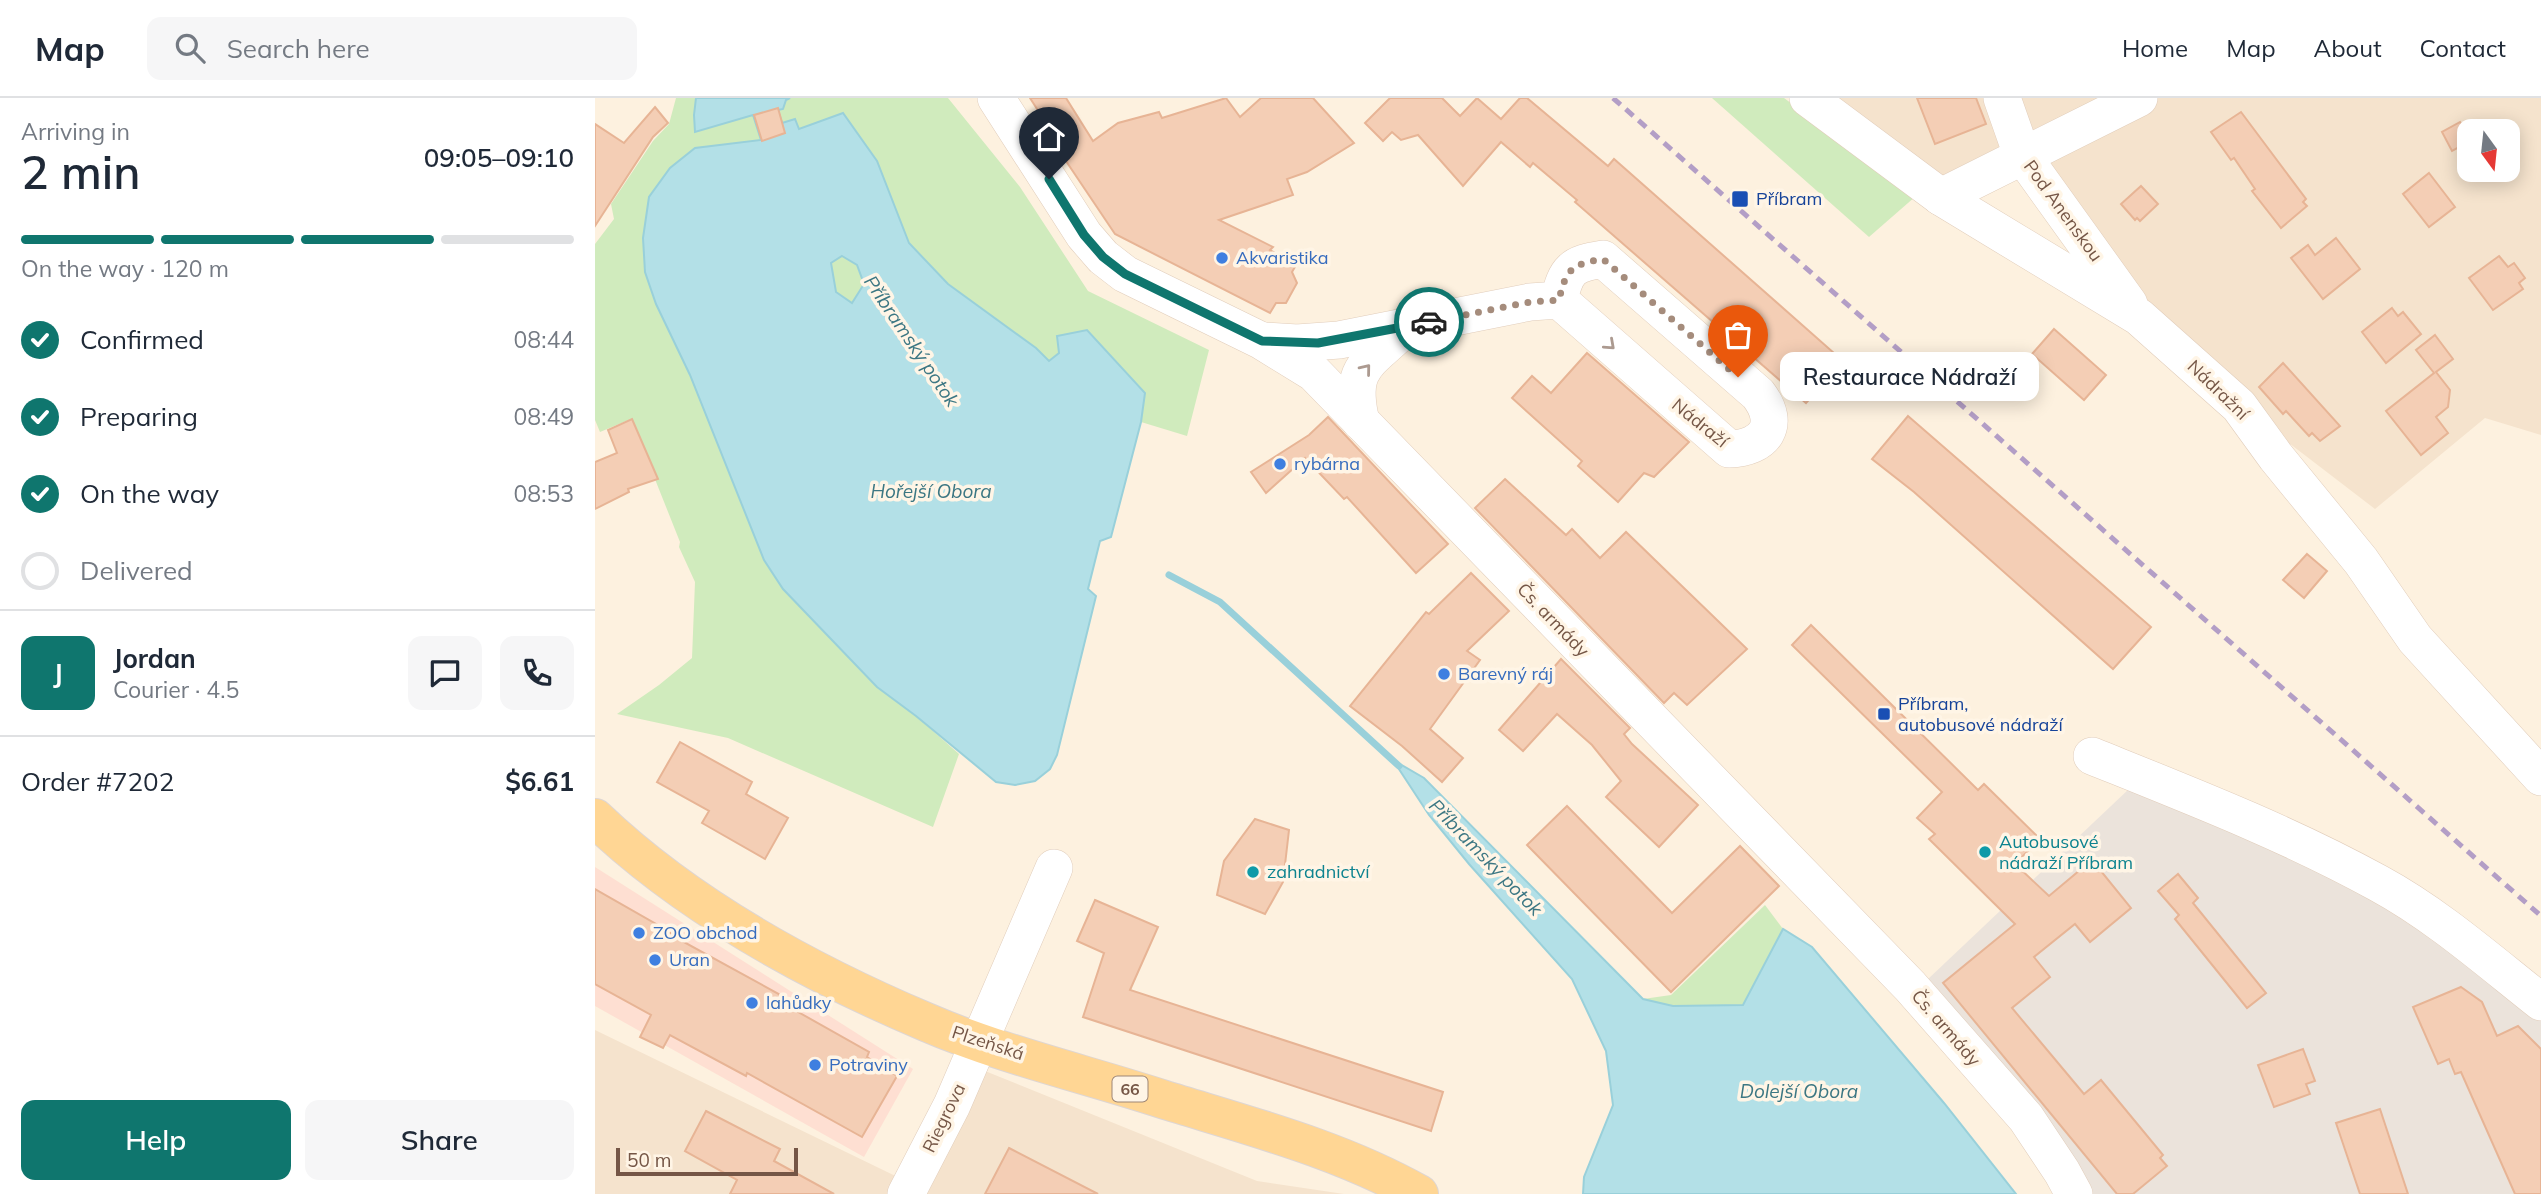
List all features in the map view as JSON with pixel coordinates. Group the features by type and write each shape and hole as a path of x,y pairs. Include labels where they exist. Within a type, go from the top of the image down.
{"main road":[{"name":"Plzeňská","path":"595,818 618,840 668,879 742,930 809,966 926,1022 980,1042 1357,1163 1419,1194"}],"street":[{"name":"Čs. armády","path":"996,98 1084,235 1103,257 1125,274 1262,341 1314,373 1910,986 2025,1118 2074,1194"},
{"name":"Nádražní","path":"1808,98 1941,197 2139,317 2239,406 2361,561 2415,639 2541,777"},
{"name":"Pod Anenskou","path":"2002,98 2022,155 2139,317"},
{"path":"1941,197 2139,98"},
{"name":"Nádraží","path":"1603,259 1758,394 1770,417 1767,431 1761,440 1752,446 1729,449 1559,300 1564,280 1580,263 1603,259"},
{"path":"1262,341 1318,343 1530,302 1559,300"},
{"path":"1361,422 1356,400 1356,384 1360,373 1405,327"},
{"path":"2092,756 2269,830 2380,884 2442,925 2541,1002"},
{"name":"Riegrova","path":"907,1194 952,1105 1054,868"}],"shaded area":[{"path":"1808,98 2541,98 2541,435 2485,418 2375,509 2142,330 2019,157 1941,197"},
{"path":"2130,788 2251,835 2379,901 2541,1019 2541,1194 2088,1194 1927,980"},
{"path":"595,867 913,1069 864,1157 595,1006"},
{"path":"595,1030 914,1185 985,1071 1257,1181 1344,1194 595,1194"}],"green space":[{"path":"676,98 696,98 696,132 754,115 762,141 695,149 670,168 649,197 643,238 656,304 690,375 764,560 783,589 877,687 916,716 959,754 933,827 728,738 617,714 692,658 695,582 679,547 680,542 631,419 600,432 595,420 595,244 614,219 611,204 653,141 669,124"},
{"path":"948,98 1020,187 1088,291 1209,350 1187,436 1141,422 1145,393 1059,353 1049,361 1036,348 948,284 909,243 877,161 782,124 778,110 783,109 786,100"},
{"path":"1712,98 1784,98 1916,196 1869,237"},
{"path":"842,256 857,265 864,284 852,304 836,292 831,263"},
{"path":"1765,905 1783,929 1743,1005 1673,1006 1643,999 1671,995"}],"water":[{"name":"Hořejší Obora","path":"696,98 790,98 786,100 783,109 778,110 782,123 795,119 799,129 843,113 877,161 909,243 948,284 1036,348 1049,361 1059,353 1057,336 1087,330 1145,393 1141,422 1111,537 1100,541 1088,589 1096,596 1057,755 1050,769 1035,781 1015,785 996,782 877,687 783,589 764,560 690,375 656,304 645,272 643,238 649,197 670,168 695,148 761,140 753,115 695,132","holes":["842,256 857,265 864,284 852,303 836,292 831,263"]},
{"name":"Dolejší Obora","path":"1393,760 1424,778 1643,999 1673,1006 1743,1005 1783,929 1812,947 1944,1103 2016,1194 1583,1194 1584,1177 1613,1105 1606,1051 1572,979 1469,864 1429,815"}],"building":[{"path":"1030,98 1066,98 1093,141 1118,123 1159,112 1162,118 1226,98 1240,117 1261,98 1313,98 1354,143 1307,172 1287,179 1293,195 1219,220 1273,247 1270,250 1296,265 1292,272 1297,283 1286,303 1276,303 1270,313 1115,234 1066,161 1069,159"},
{"path":"1390,98 1442,98 1460,116 1477,98 1501,119 1520,98 1527,98 1608,166 1614,159 1843,361 1806,403 1575,202 1577,200 1533,163 1530,167 1501,142 1463,186 1418,135 1401,140 1392,132 1383,141 1365,123"},
{"path":"1917,98 1976,98 1986,124 1935,144"},
{"path":"655,107 668,123 653,137 595,226 595,124 624,143"},
{"path":"778,108 785,133 762,141 754,115"},
{"path":"2241,112 2306,199 2303,202 2307,206 2281,228 2252,191 2255,189 2234,158 2231,160 2211,132"},
{"path":"2457,124 2457,148 2452,151 2442,132"},
{"path":"2429,173 2455,207 2429,227 2403,194"},
{"path":"2141,186 2158,204 2140,221 2137,218 2135,220 2121,204"},
{"path":"2336,238 2360,269 2323,299 2291,258 2308,245 2315,255"},
{"path":"2499,256 2508,267 2514,263 2525,278 2519,283 2523,289 2493,310 2469,278"},
{"path":"2392,308 2398,316 2403,312 2421,334 2386,363 2362,332"},
{"path":"2054,329 2106,375 2084,400 2032,354"},
{"path":"2435,335 2453,359 2436,372 2450,390 2448,407 2436,417 2448,433 2421,455 2386,411 2434,373 2416,350"},
{"path":"1587,353 1689,442 1654,477 1644,473 1618,502 1578,466 1582,461 1512,398 1532,376 1551,393"},
{"path":"2283,363 2340,426 2320,441 2312,433 2309,436 2286,411 2283,414 2259,387"},
{"path":"1908,416 2151,627 2113,669 1914,492 1872,459"},
{"path":"1328,417 1448,544 1416,573 1347,497 1344,499 1305,458 1266,493 1251,472 1309,435"},
{"path":"632,419 658,479 628,489 629,492 595,509 595,462 617,453 608,430"},
{"path":"1505,479 1566,535 1572,529 1600,558 1626,532 1747,649 1687,705 1674,693 1664,703 1475,508"},
{"path":"2307,554 2327,571 2304,598 2283,580"},
{"path":"1471,573 1509,611 1467,651 1480,660 1430,729 1463,758 1442,782 1402,746 1350,706 1426,612 1429,614"},
{"path":"1811,625 1978,790 1984,784 2040,839 2015,864 2049,896 2092,860 2131,908 2090,942 2075,924 2034,957 2050,977 2012,1008 2084,1094 2101,1080 2163,1155 2160,1158 2167,1166 2133,1194 2117,1194 1943,983 2015,924 1929,839 1935,834 1917,818 1942,792 1792,645"},
{"path":"1561,659 1630,728 1624,734 1632,744 1698,805 1659,847 1606,797 1621,781 1592,745 1557,714 1523,751 1499,730"},
{"path":"680,742 752,782 746,794 788,818 765,859 702,823 709,811 657,782"},
{"path":"1567,806 1672,913 1740,846 1779,886 1671,992 1527,845"},
{"name":"zahradnictví","path":"1255,819 1289,830 1283,882 1265,914 1217,895 1224,861"},
{"path":"2178,874 2198,898 2193,903 2266,993 2247,1008 2175,919 2179,915 2158,891"},
{"name":"Uran","path":"595,889 671,935 786,998 784,1004 869,1052 867,1057 897,1076 862,1137 747,1073 746,1076 670,1035 663,1048 640,1037 651,1015 595,984"},
{"path":"1095,900 1158,927 1130,990 1443,1092 1431,1131 1083,1017 1104,953 1077,941"},
{"path":"2461,987 2482,1002 2497,1036 2518,1026 2541,1049 2541,1194 2515,1194 2461,1072 2455,1074 2449,1059 2438,1064 2413,1007"},
{"path":"2303,1049 2315,1081 2306,1084 2310,1094 2274,1107 2258,1065"},
{"path":"2380,1109 2408,1194 2360,1194 2336,1123"},
{"path":"706,1111 780,1149 774,1161 834,1194 730,1194 737,1180 685,1151"},
{"path":"1009,1148 1098,1194 985,1194"}],"waterway":[{"name":"Příbramský potok","path":"1169,575 1220,602 1399,766"}],"railway":[{"path":"1613,98 2541,916"}],"way so far":[{"path":"1429,322 1530,302 1559,300 1564,280 1580,263 1603,259 1738,377"}],"place":[{"name":"Příbram","path":"1740,199"},
{"name":"Akvaristika","path":"1222,258"},
{"name":"Restaurace Nádraží","path":"1738,377"},
{"name":"rybárna","path":"1280,464"},
{"name":"Barevný ráj","path":"1444,674"},
{"name":"Příbram, autobusové nádraží","path":"1884,714"},
{"name":"Autobusové nádraží Příbram","path":"1985,852"},
{"name":"zahradnictví","path":"1253,872"},
{"name":"ZOO obchod","path":"639,933"},
{"name":"Uran","path":"655,960"},
{"name":"lahůdky","path":"752,1003"},
{"name":"Potraviny","path":"815,1065"}],"route":[{"path":"1049,179 1084,235 1103,257 1125,274 1262,341 1318,343 1429,322"}]}
